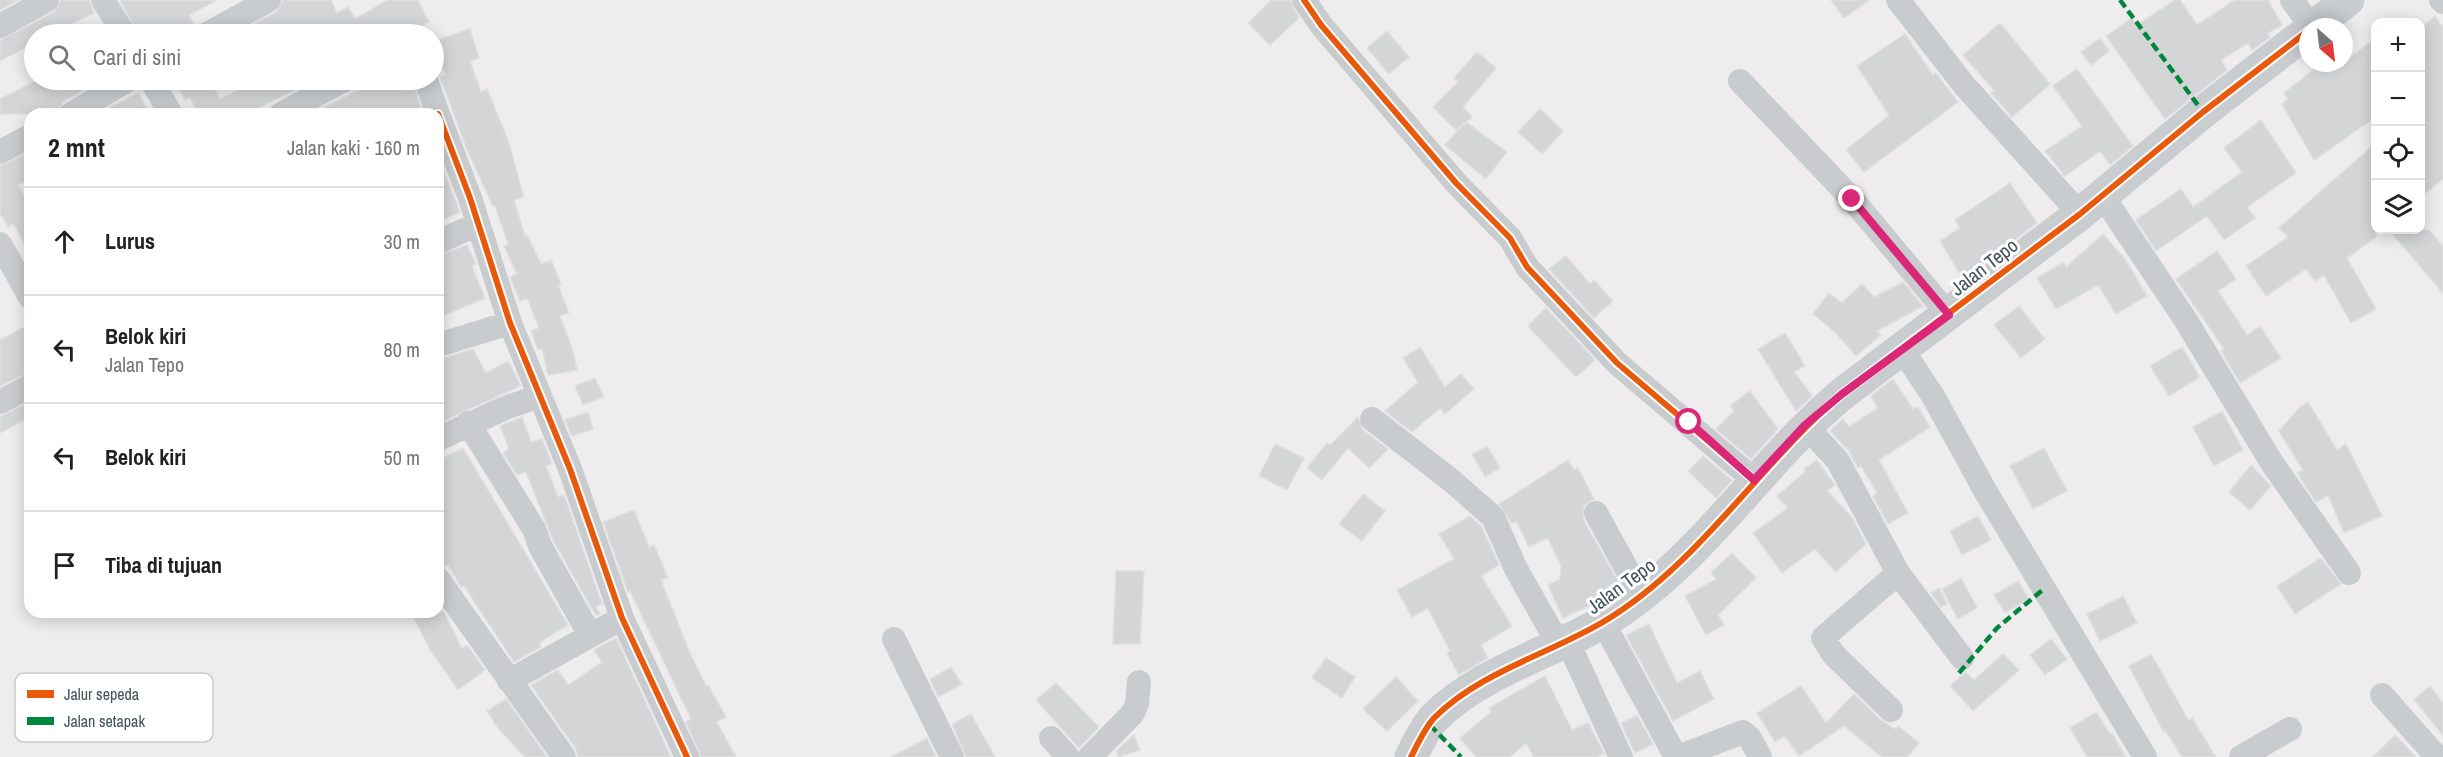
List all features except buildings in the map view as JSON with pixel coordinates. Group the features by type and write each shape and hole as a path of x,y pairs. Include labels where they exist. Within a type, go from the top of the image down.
{"street":[{"path":"0,26 47,0"},
{"path":"102,0 118,24"},
{"path":"225,24 269,0"},
{"path":"1304,0 1321,26 1456,183 1510,238 1535,276 1617,363 1754,480"},
{"path":"1898,0 1964,85 2091,205 2185,319 2272,463 2349,573"},
{"path":"2292,0 2305,18"},
{"path":"2324,18 2348,0"},
{"name":"Jalan Tepo","path":"1417,755 1433,720 1452,702 1506,670 1603,622 1641,595 1692,551 1805,425 2091,205 2203,112 2299,38"},
{"path":"1740,81 1852,199 1949,315"},
{"path":"80,108 111,90"},
{"path":"157,90 167,108"},
{"path":"292,108 325,90"},
{"path":"430,90 436,108"},
{"path":"0,152 24,139"},
{"path":"444,145 478,224 510,323 570,469 622,618 687,757"},
{"path":"444,239 478,224"},
{"path":"0,244 24,287"},
{"path":"444,343 510,323"},
{"path":"1902,349 1933,396 1987,494 2145,757"},
{"path":"0,402 24,389"},
{"path":"444,436 468,423 540,396"},
{"path":"1372,419 1452,481 1493,517 1516,569 1563,642 1621,757"},
{"path":"468,423 534,529 540,546 590,635"},
{"path":"1805,425 1838,461 1898,573 1962,658"},
{"path":"1596,513 1641,595"},
{"path":"1891,710 1834,655 1823,638 1898,573"},
{"path":"444,588 564,757"},
{"path":"509,681 622,618"},
{"path":"1603,622 1677,757 1743,732 1750,738 1760,757"},
{"path":"894,639 952,757"},
{"path":"1090,757 1133,713 1137,704 1139,682"},
{"path":"2382,695 2437,757"},
{"path":"2241,757 2290,729"},
{"path":"1051,738 1068,757"}],"marked path":[{"path":"2120,0 2203,112"},
{"path":"1959,673 1997,628 2045,588"},
{"path":"1430,725 1461,757"}],"cycle path":[{"path":"1304,0 1321,25 1456,183 1510,238 1527,267 1617,363 1754,480"},
{"path":"1411,757 1434,718 1472,688 1603,622 1637,599 1699,544 1783,452 1842,394 2080,214 2203,112 2299,38"},
{"path":"444,130 470,198 510,323 570,469 622,618 687,757"}],"route":[{"path":"1689,422 1754,480 1805,425 1859,380 1949,315 1852,199"}]}
